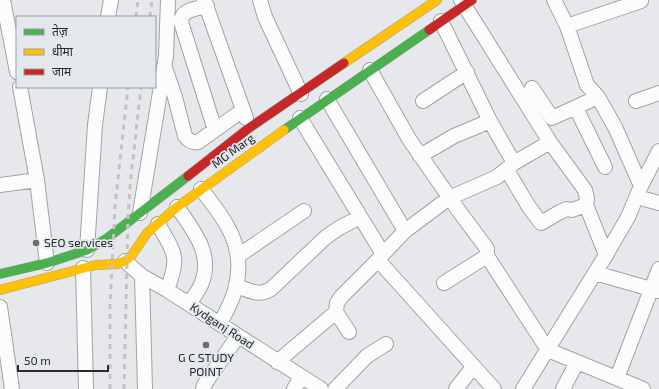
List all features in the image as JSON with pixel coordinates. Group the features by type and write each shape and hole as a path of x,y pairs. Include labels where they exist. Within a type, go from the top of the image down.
{"main road":[{"name":"MG Marg","path":"0,274 47,263 87,250 106,239 249,128 437,0"},
{"name":"MG Marg","path":"125,261 132,255 147,233 201,188 466,2"},
{"path":"0,290 83,268 96,265 117,264 125,261"}],"street":[{"path":"3,0 16,67"},
{"path":"108,16 111,0"},
{"path":"140,213 164,66 168,0"},
{"path":"260,0 265,17 301,94"},
{"path":"554,0 567,26 587,85 598,98 615,127 639,191 659,203"},
{"path":"567,26 641,1"},
{"path":"466,2 550,142 585,190 587,198 586,205 606,255"},
{"path":"215,130 181,22 181,18 187,11 205,3 249,128"},
{"path":"441,21 467,72 529,207 541,223 567,209 572,210 586,205"},
{"path":"164,66 175,97 185,136 194,143 198,142 242,110"},
{"path":"370,70 409,139 449,198 485,246 487,256 548,350 643,389"},
{"path":"423,101 467,72"},
{"path":"20,88 37,180 47,263"},
{"path":"87,250 95,125 100,88"},
{"path":"532,88 552,118 598,98"},
{"path":"636,101 659,93"},
{"path":"327,99 405,231"},
{"path":"576,108 605,167"},
{"path":"300,118 360,216 381,257 473,367 494,389"},
{"path":"420,156 454,136 490,121"},
{"path":"277,362 336,312 341,297 405,231 449,198 497,177 511,166 550,142"},
{"path":"525,389 596,273 628,217 639,191 659,152"},
{"path":"0,185 37,180"},
{"path":"201,188 214,205 234,239 238,256 236,286 230,304 220,324"},
{"path":"177,207 198,236 203,249 205,270 200,288 189,304"},
{"path":"238,256 304,211"},
{"path":"236,286 257,293 264,293 271,289 326,237 360,216"},
{"path":"158,224 173,251 175,261 174,272 167,290"},
{"path":"444,282 487,256"},
{"name":"Kydganj Road","path":"125,261 142,276 167,290 321,389"},
{"path":"83,268 86,389"},
{"path":"617,378 655,290 659,269"},
{"path":"596,273 655,290"},
{"path":"142,276 145,389"},
{"path":"0,307 12,389"},
{"path":"336,312 349,332"},
{"path":"203,389 204,385 238,336"},
{"path":"335,389 367,356 386,344"},
{"path":"563,389 577,362"},
{"path":"456,389 473,367"},
{"path":"294,389 302,377"}],"railway":[{"path":"136,16 138,0"},
{"path":"150,16 152,0"},
{"path":"110,389 110,306 115,206 128,88"},
{"path":"124,389 128,218 141,88"}],"traffic: fast":[{"path":"284,130 429,30"},
{"path":"0,274 47,263 87,250 106,239 188,176"}],"traffic: slow":[{"path":"344,63 437,0"},
{"path":"0,290 96,265 117,264 125,261 132,255 147,233 177,207 284,130"}],"traffic: jam":[{"path":"429,30 472,0"},
{"path":"188,176 249,128 344,63"}],"place":[{"name":"SEO services","path":"36,243"},
{"name":"G C STUDY POINT","path":"206,345"}]}
